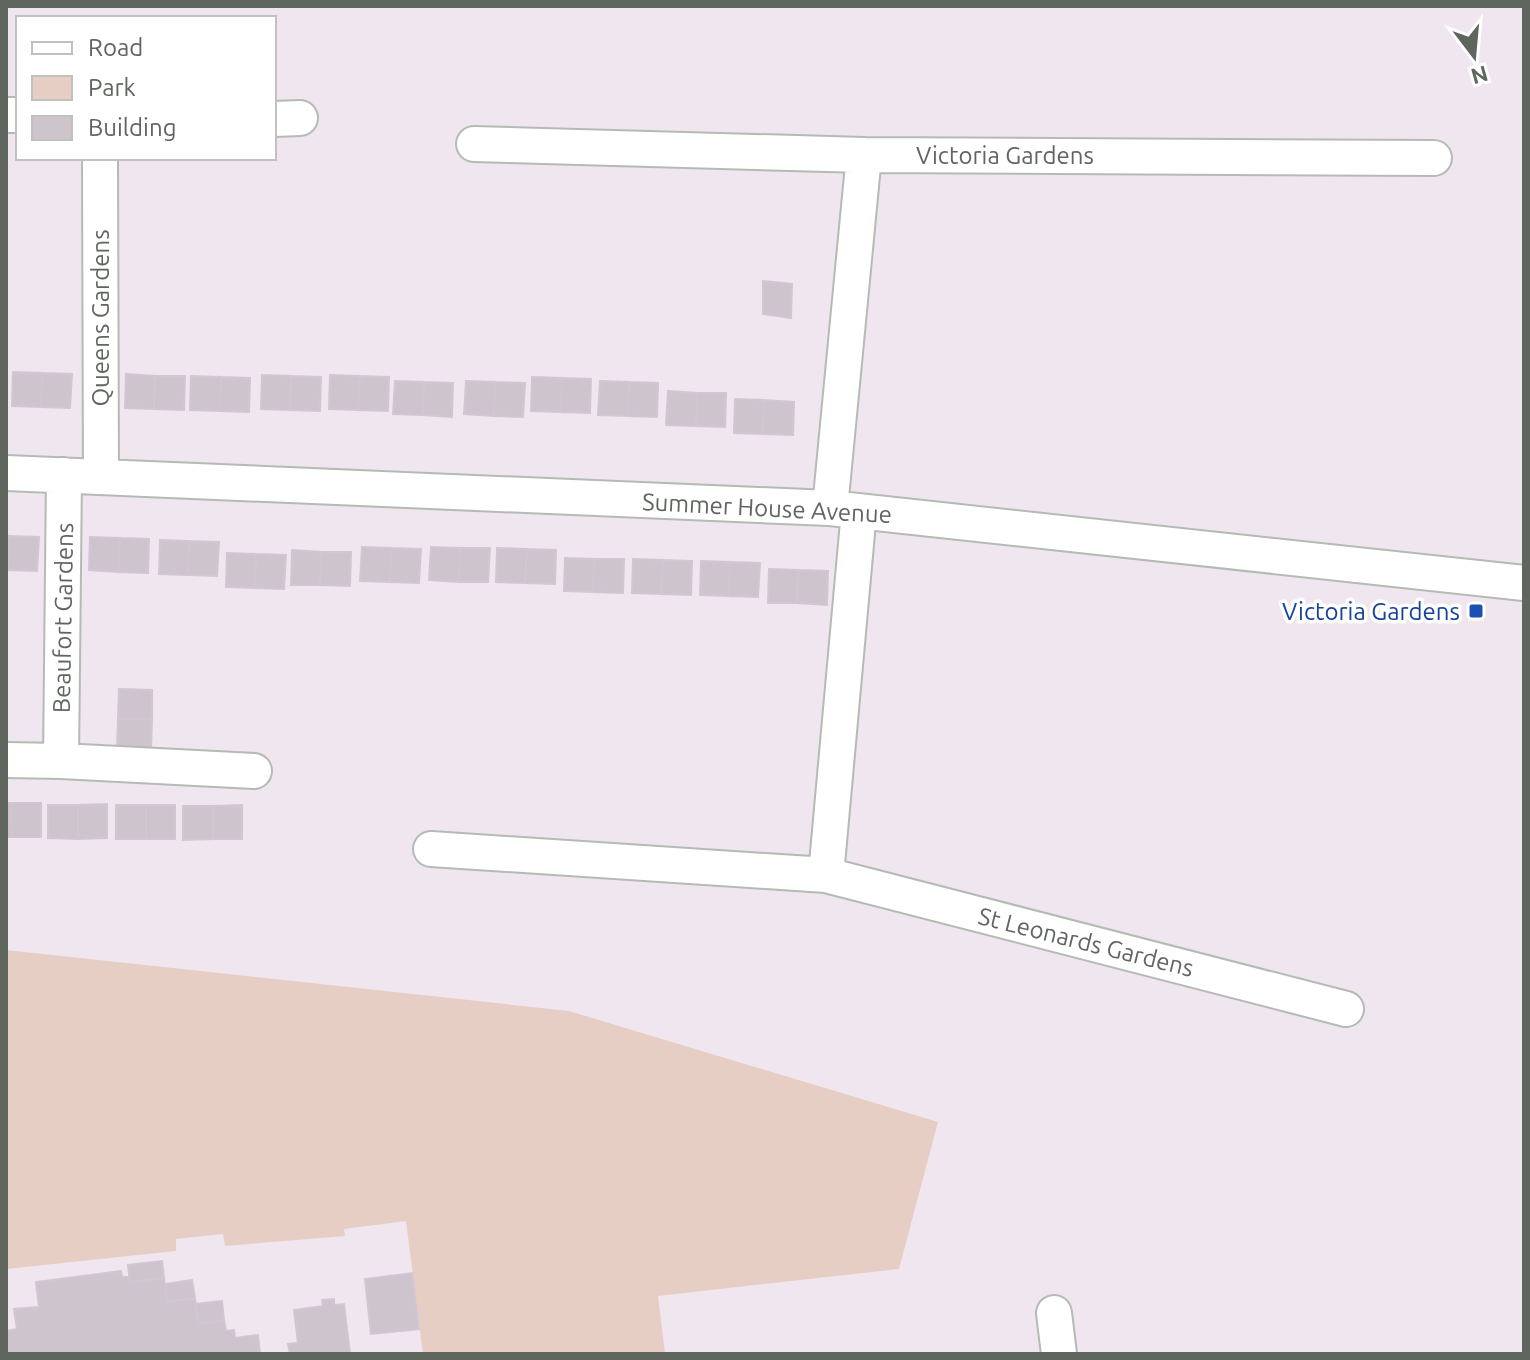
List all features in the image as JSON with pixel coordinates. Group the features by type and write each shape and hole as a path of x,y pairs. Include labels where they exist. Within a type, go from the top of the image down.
{"street":[{"name":"Victoria Gardens","path":"474,144 864,155 1434,158"},
{"path":"826,875 864,155"},
{"name":"Queens Gardens","path":"100,160 101,477"},
{"name":"Summer House Avenue","path":"6,473 844,510 1524,583"},
{"name":"Beaufort Gardens","path":"61,761 64,475"},
{"path":"6,760 254,771"},
{"name":"St Leonards Gardens","path":"431,849 826,875 1346,1009"},
{"path":"1054,1313 1059,1354"}],"green space":[{"path":"6,950 569,1011 938,1122 899,1269 658,1296 665,1354 423,1354 406,1221 344,1229 345,1236 225,1246 223,1234 176,1239 176,1251 6,1269"}],"building":[{"path":"763,281 792,284 791,318 763,314"},
{"path":"13,372 42,373 41,407 12,406"},
{"path":"42,373 72,374 70,408 41,407"},
{"path":"126,374 155,376 154,409 125,408"},
{"path":"262,375 291,376 290,410 261,409"},
{"path":"330,375 360,376 358,410 329,409"},
{"path":"155,376 185,376 184,410 154,409"},
{"path":"191,376 221,377 220,411 190,410"},
{"path":"291,376 321,377 320,411 290,410"},
{"path":"360,376 389,377 388,411 358,410"},
{"path":"221,377 250,378 249,412 220,411"},
{"path":"532,377 562,378 561,412 531,411"},
{"path":"562,378 591,379 590,413 561,412"},
{"path":"395,381 424,382 423,415 393,414"},
{"path":"466,381 495,382 494,416 464,414"},
{"path":"600,381 629,382 628,416 598,415"},
{"path":"424,382 453,383 452,417 423,415"},
{"path":"495,382 525,383 523,417 494,416"},
{"path":"629,382 658,383 657,417 628,416"},
{"path":"668,391 697,393 696,426 666,425"},
{"path":"697,393 726,393 725,427 696,426"},
{"path":"735,399 764,400 763,434 734,433"},
{"path":"764,400 794,402 793,435 763,434"},
{"path":"9,536 39,537 37,571 8,570"},
{"path":"90,537 120,538 118,572 89,570"},
{"path":"120,538 149,539 148,573 118,572"},
{"path":"160,540 189,541 188,575 159,574"},
{"path":"189,541 219,542 217,576 188,575"},
{"path":"362,547 391,548 390,582 360,581"},
{"path":"431,547 460,548 459,582 429,580"},
{"path":"391,548 421,549 419,583 390,582"},
{"path":"460,548 490,548 488,582 459,582"},
{"path":"497,548 527,549 525,583 496,582"},
{"path":"527,549 556,550 555,584 525,583"},
{"path":"292,550 321,552 320,585 291,585"},
{"path":"321,552 351,552 350,586 320,585"},
{"path":"227,553 256,554 255,588 226,587"},
{"path":"256,554 286,555 284,589 255,588"},
{"path":"565,558 594,559 593,592 564,591"},
{"path":"594,559 624,559 623,593 593,592"},
{"path":"633,559 663,560 661,594 632,593"},
{"path":"663,560 692,561 691,595 661,594"},
{"path":"701,561 730,562 729,596 700,595"},
{"path":"730,562 760,563 758,597 729,596"},
{"path":"769,569 798,570 797,603 768,603"},
{"path":"798,570 828,571 827,605 797,603"},
{"path":"119,689 152,690 152,719 118,719"},
{"path":"118,719 152,719 151,749 117,748"},
{"path":"6,803 11,803 12,837 6,837"},
{"path":"11,803 41,803 41,837 12,837"},
{"path":"107,804 107,838 78,839 78,805"},
{"path":"48,805 78,805 78,839 48,838"},
{"path":"116,805 146,805 146,839 116,839"},
{"path":"146,805 175,805 175,839 146,839"},
{"path":"242,805 242,839 213,839 213,806"},
{"path":"183,806 213,806 213,839 183,840"},
{"path":"162,1261 164,1278 130,1282 128,1265"},
{"path":"121,1271 122,1277 129,1276 130,1282 164,1278 167,1302 195,1298 198,1324 224,1320 226,1331 234,1330 235,1338 258,1335 260,1354 6,1354 6,1331 17,1329 14,1309 39,1307 36,1282"},
{"path":"412,1273 419,1329 371,1334 365,1279"},
{"path":"192,1280 195,1298 167,1302 165,1284"},
{"path":"334,1299 334,1305 344,1304 350,1354 290,1354 288,1344 298,1343 294,1310 323,1306 322,1300"},
{"path":"222,1301 224,1320 198,1324 195,1304"}],"place":[{"name":"Victoria Gardens","path":"1476,611"}]}
